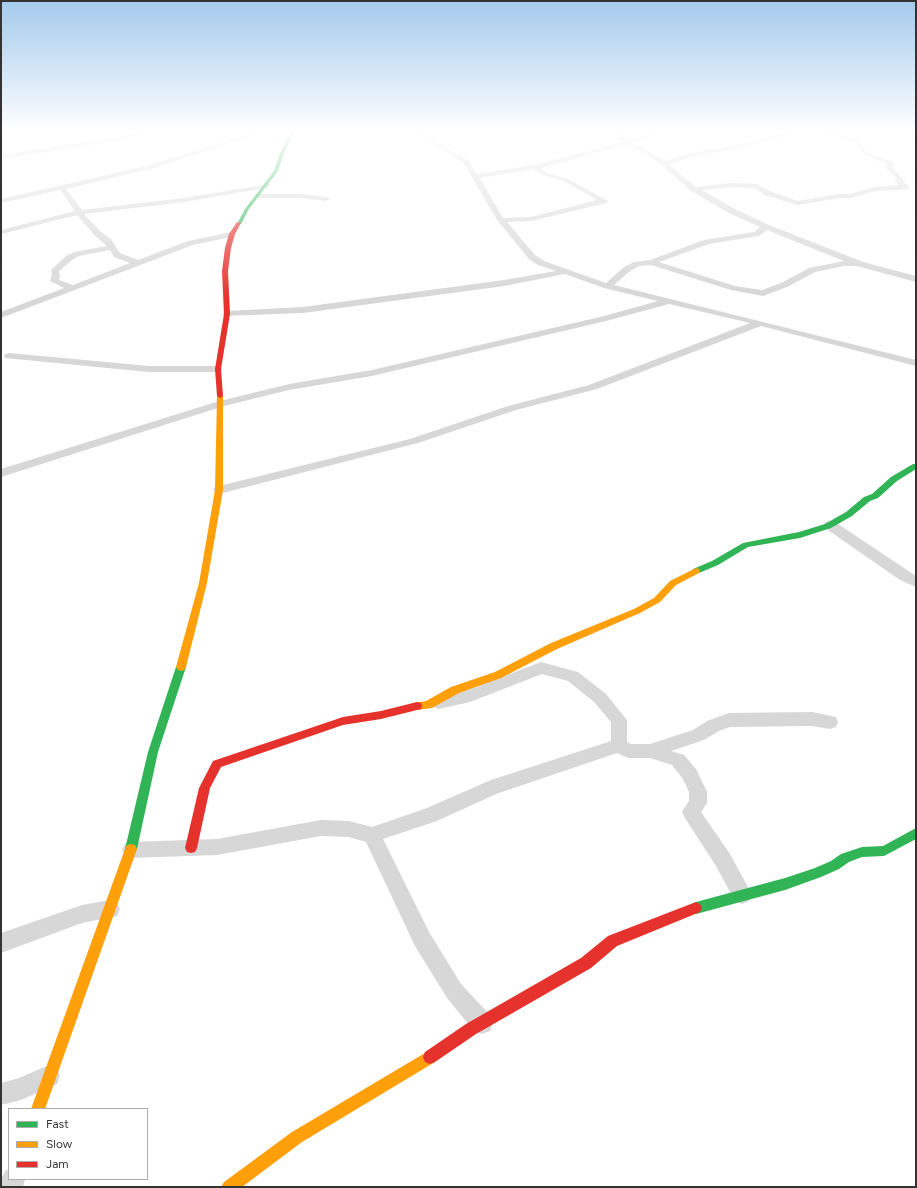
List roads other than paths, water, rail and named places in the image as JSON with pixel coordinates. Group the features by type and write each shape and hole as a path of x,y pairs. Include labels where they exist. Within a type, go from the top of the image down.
{"street":[{"path":"1,201 59,187"},
{"path":"61,187 81,215 98,234 106,238 117,254 138,263"},
{"path":"1,232 80,212 184,200 258,187"},
{"path":"38,1108 131,850 153,752 182,663 203,583 219,490 220,404 218,369 227,314 225,271 228,248 232,234 251,202 265,187"},
{"path":"481,187 501,220 532,257 563,272 607,286 916,363"},
{"path":"501,220 531,219 604,201 579,187"},
{"path":"694,189 708,187"},
{"path":"758,187 767,193 798,203 839,196 852,196 874,189 898,187"},
{"path":"694,189 732,211 844,260 916,279"},
{"path":"258,196 302,196 326,199"},
{"path":"607,286 627,269 637,264 651,262 707,242 756,234 766,227"},
{"path":"1,315 191,243 232,234"},
{"path":"73,288 54,281 56,275 55,270 69,258 77,254 112,247"},
{"path":"651,262 734,288 763,293 812,270 844,260"},
{"path":"227,314 303,310 504,283 563,272"},
{"path":"1,473 220,404 289,387 379,371 606,318 668,301"},
{"path":"219,490 414,442 512,408 593,386 760,323"},
{"path":"9,356 149,369 218,369"},
{"path":"428,705 455,690 498,675 554,646 637,611 657,600 673,582 715,563 746,545 800,534 830,525 849,514 867,499 875,496 894,479 916,466"},
{"path":"830,525 905,577 916,582"},
{"path":"191,848 204,788 217,764 242,754 284,742 343,721 381,715 470,696 541,668 573,676 600,698 619,720 619,745"},
{"path":"619,745 628,751 649,750 698,735 713,726 729,720 812,720 830,722"},
{"path":"131,850 217,847 321,828 349,829 372,835 431,815 491,788 619,745"},
{"path":"649,750 678,760 690,774 698,792 698,803 691,812 723,860 742,895"},
{"path":"229,1187 297,1137 451,1044 482,1023 586,963 612,941 700,906 785,884 817,873 835,865 845,858 862,852 884,851 916,833"},
{"path":"372,835 422,939 454,991 482,1023"},
{"path":"1,943 82,914 110,909"},
{"path":"1,1094 20,1089 50,1076"}]}
